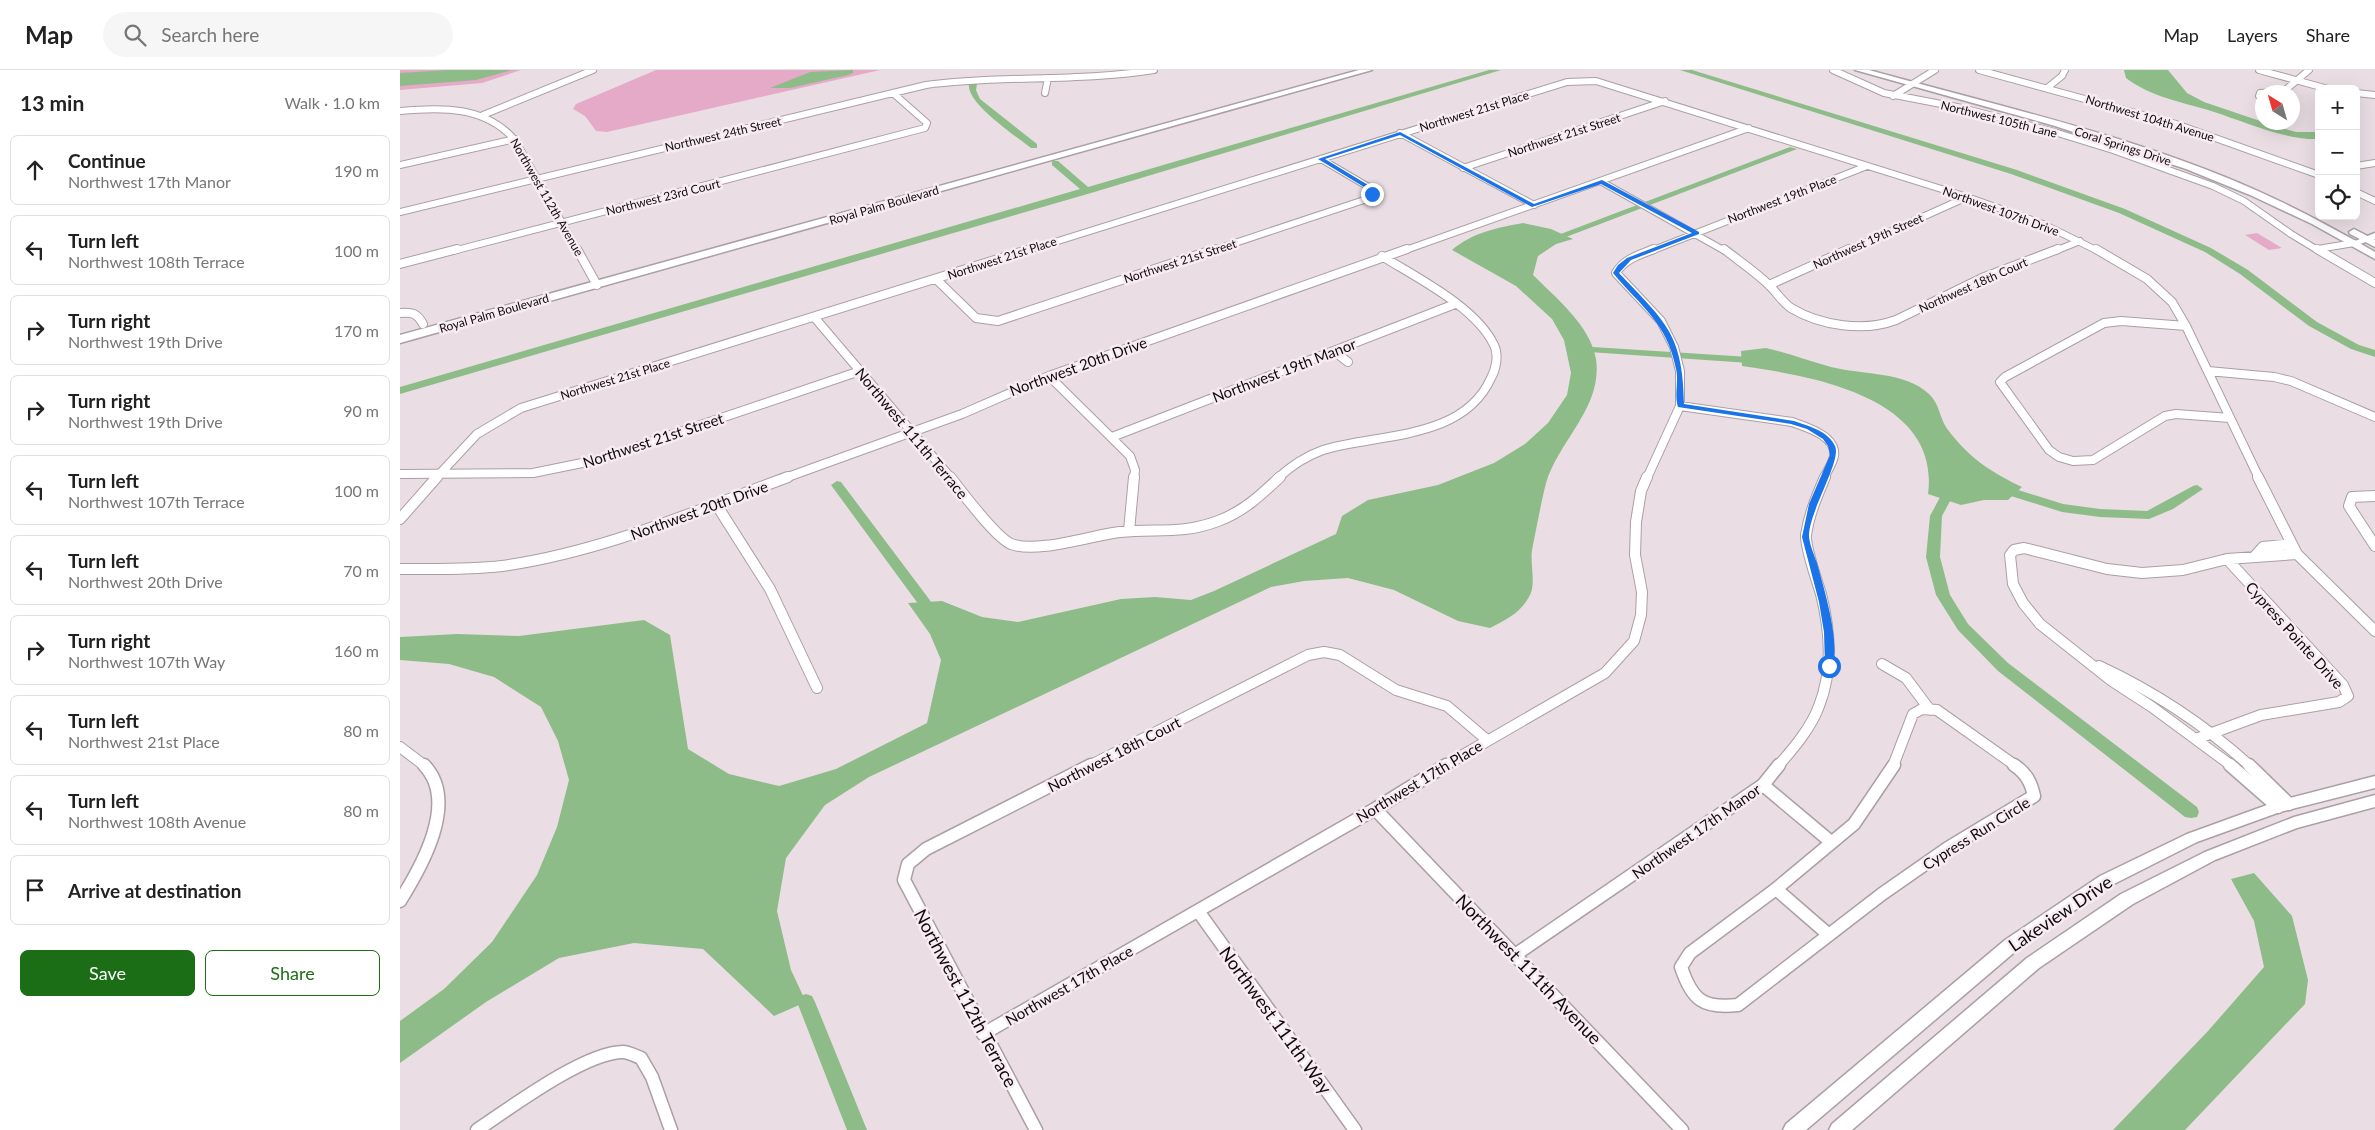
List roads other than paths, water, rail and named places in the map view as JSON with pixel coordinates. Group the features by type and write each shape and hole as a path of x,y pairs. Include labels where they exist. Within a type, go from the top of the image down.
{"main road":[{"name":"Royal Palm Boulevard","path":"400,340 595,281 1345,70"},
{"name":"Royal Palm Boulevard","path":"400,331 595,281 1368,70"},
{"name":"Coral Springs Drive","path":"1859,70 1915,83 2166,151 2261,188 2315,214"},
{"name":"Coral Springs Drive","path":"1882,70 1915,83 2110,141 2192,168 2291,210 2375,256"},
{"name":"Coral Springs Drive","path":"2330,220 2370,237 2375,244"}],"street":[{"path":"484,115 593,70"},
{"name":"Northwest 24th Street","path":"400,212 944,82 1106,76 1154,70"},
{"name":"Northwest 105th Lane","path":"1833,70 1893,96 1962,108 2008,119 2104,147 2170,170 2244,201 2291,234 2375,283"},
{"path":"1893,96 1935,70"},
{"name":"Northwest 104th Avenue","path":"1979,70 2176,124 2315,174"},
{"path":"2047,88 2062,76 2064,70"},
{"path":"2259,70 2315,86"},
{"path":"2294,85 2309,70"},
{"path":"1045,93 1048,78"},
{"name":"Northwest 107th Drive","path":"1584,80 1610,84 1665,101 1967,197 2044,224 2114,258 2147,279 2172,302 2186,326 2297,554 2375,630"},
{"name":"Northwest 21st Place","path":"400,519 477,434 521,408 815,318 1400,133 1567,82 1584,80"},
{"path":"2360,93 2375,95"},
{"name":"Northwest 23rd Court","path":"400,264 916,132 925,128 927,123 893,94"},
{"name":"Northwest 21st Street","path":"1463,168 1665,101"},
{"name":"Northwest 112th Avenue","path":"400,111 455,111 484,115 503,125 515,139 595,281"},
{"name":"Northwest 20th Drive","path":"400,569 466,569 550,558 603,544 962,414 1049,376 1382,256 1534,206 1749,128"},
{"path":"1400,133 1534,206"},
{"path":"400,165 515,139"},
{"name":"Northwest 21st Street","path":"936,279 976,318 985,321 998,321 1367,199 1372,194 1372,189 1321,159"},
{"path":"2360,165 2375,163"},
{"name":"Northwest 19th Place","path":"1680,406 1680,371 1674,346 1661,321 1616,273 1620,266 1629,259 1867,166"},
{"name":"Northwest 18th Court","path":"1602,182 1721,246 1769,285 1789,307 1805,315 1846,326 1882,325 1896,320 1982,278 2080,241"},
{"path":"2360,194 2375,201"},
{"name":"Northwest 19th Street","path":"1769,285 1967,197"},
{"path":"2318,249 2354,243 2370,237"},
{"path":"2354,243 2375,244"},
{"path":"1049,376 1130,456 1135,470 1129,531 1164,532 1199,527 1246,507 1289,466 1305,457 1342,445 1389,440 1416,433 1464,411 1481,395 1493,377 1496,362 1495,347 1485,330 1455,304 1382,256"},
{"name":"Northwest 19th Manor","path":"1112,437 1455,304"},
{"path":"400,313 412,312 418,315 423,324"},
{"name":"Northwest 111th Terrace","path":"815,318 1003,540 1012,545 1024,547 1129,531"},
{"path":"2186,326 2121,320 2104,323 2005,377 2000,382 2049,450 2059,457 2073,461 2093,460 2165,416 2176,414 2230,418"},
{"path":"1334,351 1348,362"},
{"path":"2208,371 2274,377 2291,381 2375,417"},
{"name":"Northwest 21st Street","path":"400,474 534,473 565,468 597,460 860,372"},
{"name":"Northwest 17th Manor","path":"1515,955 1763,785 1795,746 1819,707 1829,666 1828,632 1806,537 1813,504 1834,455 1832,446 1825,437 1809,428 1792,422 1680,406"},
{"name":"Northwest 17th Place","path":"983,1034 1375,809 1488,740 1605,674 1634,641 1641,615 1642,592 1635,556 1636,522 1641,491 1680,406"},
{"path":"2375,496 2363,495 2352,497 2349,506 2375,546"},
{"path":"716,504 770,590 817,688"},
{"name":"Cypress Pointe Drive","path":"2254,556 2263,547 2292,544"},
{"name":"Cypress Pointe Drive","path":"2283,806 2040,624 2023,603 2013,584 2010,555 2014,550 2024,548 2107,569 2142,573 2183,570 2227,559 2297,554"},
{"name":"Cypress Pointe Drive","path":"2196,739 2261,715 2338,702 2348,696 2343,685 2227,559"},
{"name":"Northwest 18th Court","path":"908,864 926,849 1308,656 1324,652 1340,655 1396,690 1446,706 1488,740"},
{"name":"Cypress Pointe Drive","path":"2087,661 2121,676 2212,733 2249,765 2283,806"},
{"name":"Cypress Run Circle","path":"1882,664 1906,678 1930,710"},
{"name":"Cypress Run Circle","path":"1922,709 1930,710 1937,710 2023,771 2031,783 2034,796 1948,848 1829,935 1738,1006 1716,1008 1702,1003 1686,986 1681,967 1690,953 1776,889 1854,824 1875,796 1895,763 1913,714 1922,709"},
{"path":"400,747 420,760 437,782 438,812 433,843 417,875 400,901"},
{"name":"Lakeview Drive","path":"1792,1130 2010,945 2105,881 2192,838 2283,806 2375,782"},
{"path":"1763,785 1831,842"},
{"name":"Lakeview Drive","path":"1838,1130 2034,963 2127,899 2210,856 2294,823 2375,801"},
{"name":"Northwest 111th Avenue","path":"1375,809 1682,1130"},
{"name":"Northwest 112th Terrace","path":"908,864 904,880 983,1034 1036,1130"},
{"path":"1776,889 1829,935"},
{"name":"Northwest 111th Way","path":"1198,911 1355,1130"},
{"path":"477,1130 556,1078 591,1060 623,1052 642,1058 652,1077 670,1130"}],"waterway":[{"path":"1087,190 1497,70"},
{"path":"1684,70 2014,172 2122,211 2208,250 2244,272 2313,324 2355,347 2375,354"},
{"path":"973,84 972,90 977,100 1034,146"},
{"path":"1563,235 1793,149"},
{"path":"1055,163 1087,190"},
{"path":"400,391 1087,190"},
{"path":"1593,350 1749,360"},
{"path":"837,485 924,602"},
{"path":"1956,486 1952,486 1936,516 1933,557 1943,595 1963,627 2003,667 2191,812"},
{"path":"1999,488 2062,508 2100,513 2149,515 2169,506 2197,489"},
{"path":"806,1002 857,1130"}]}
